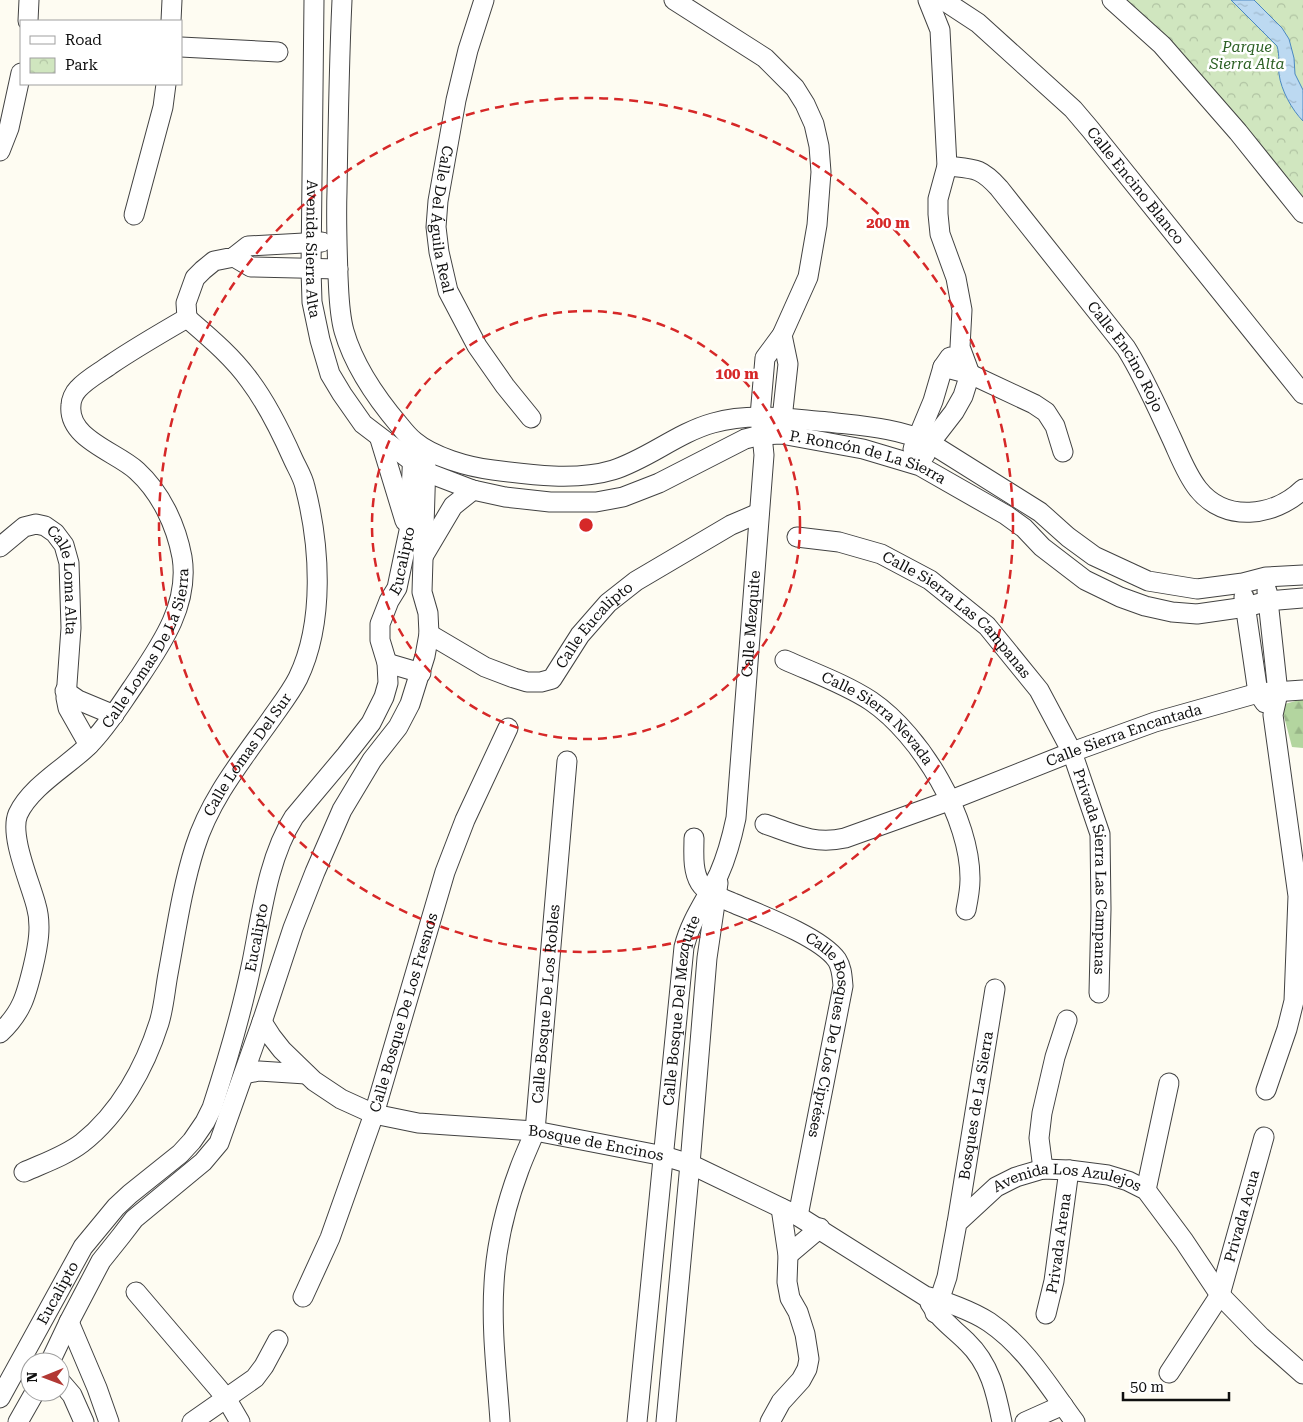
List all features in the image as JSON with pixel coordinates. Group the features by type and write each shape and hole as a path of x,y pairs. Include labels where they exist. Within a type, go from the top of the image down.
{"street":[{"path":"28,20 29,0"},
{"path":"171,20 172,0"},
{"name":"Avenida Sierra Alta","path":"314,0 312,302 330,374 342,394 363,424 380,439 419,467"},
{"name":"Avenida Sierra Alta","path":"342,0 336,241 340,303 344,331 376,397 420,445"},
{"name":"Calle Del Águila Real","path":"484,0 468,50 456,100 438,200 436,227 439,252 448,291 477,346 505,386 531,418"},
{"path":"674,0 764,58 795,88 814,124 819,146 822,172 817,225 808,277 782,335 788,364 782,425 764,455"},
{"path":"924,440 954,412 963,396 970,374 960,347 962,310 956,278 940,234 938,199 947,166 940,30 928,0"},
{"name":"Calle Encino Blanco","path":"943,0 978,22 1073,109 1303,394"},
{"path":"1112,0 1162,45 1238,132 1303,213"},
{"path":"940,30 947,23 957,20 978,22"},
{"path":"182,47 278,52"},
{"path":"0,151 9,128 20,78"},
{"path":"134,215 163,107 166,85"},
{"name":"Calle Encino Rojo","path":"947,166 976,170 986,174 1126,348 1143,375 1184,464 1198,489 1215,504 1230,510 1250,514 1267,510 1294,498 1303,488"},
{"path":"187,318 186,303 195,278 214,261 234,257 248,246 336,241"},
{"path":"234,257 251,266 338,269"},
{"name":"Calle Lomas De La Sierra","path":"0,1033 11,1022 29,988 40,928 37,906 27,880 16,835 18,814 33,793 89,745 114,715 163,642 176,615 182,586 182,558 172,522 159,497 137,471 82,434 71,416 71,403 76,391 88,380 133,350 187,318"},
{"name":"Calle Lomas Del Sur","path":"24,1172 62,1155 82,1142 109,1116 137,1075 159,1021 184,889 195,846 206,818 219,792 298,678 313,628 316,599 316,548 304,484 278,424 249,380 215,343 187,318"},
{"name":"Calle Mezquite","path":"738,792 764,455 760,416 764,358 782,335"},
{"path":"914,463 924,440 943,367 960,347"},
{"path":"943,367 970,374 1034,404 1046,412 1055,426 1063,452"},
{"name":"P. Roncón de La Sierra","path":"420,445 453,460 478,468 549,476 589,475 613,470 691,431 714,423 760,416 782,425 914,463 1006,515 1024,528 1042,547 1085,580 1145,606 1197,614 1303,598"},
{"name":"P. Roncón de La Sierra","path":"419,467 473,490 505,498 550,502 596,502 623,497 660,483 745,439 761,435 782,425 871,427 924,440 1040,512 1068,537 1094,556 1148,581 1197,589 1243,583 1266,577 1303,574"},
{"path":"380,439 408,530"},
{"name":"Eucalipto","path":"54,1352 68,1322 101,1262 120,1236 134,1219 203,1162 219,1143 293,928 342,810 372,760 398,727 410,704 421,673 429,634 428,613 422,592 420,445"},
{"name":"Eucalipto","path":"0,1398 83,1247 123,1200 180,1154 205,1122 222,1078 242,1004 278,849 294,817 371,723 384,697 388,683 387,663 380,640 380,624 389,601 397,588 419,467"},
{"path":"422,559 453,506 473,490"},
{"name":"Calle Eucalipto","path":"429,634 485,667 514,678 527,682 541,682 552,679 580,635 608,603 636,581 730,525 759,513"},
{"name":"Calle Loma Alta","path":"0,547 24,527 36,524 45,526 56,533 64,545 69,563 71,628 65,691 68,708 89,745"},
{"name":"Calle Sierra Las Campanas","path":"797,537 839,542 881,554 930,580 987,626 1039,690 1072,752"},
{"path":"1266,577 1278,693 1273,715 1301,895 1294,1001 1287,1029 1266,1090"},
{"path":"1243,583 1258,693 1273,715"},
{"path":"397,588 422,592"},
{"name":"Calle Sierra Nevada","path":"785,660 841,685 871,701 895,722 924,755 951,800 959,823 968,859 970,880 966,910"},
{"path":"387,663 421,673"},
{"name":"Calle Sierra Encantada","path":"765,824 810,840 832,841 845,838 951,800 1154,722 1258,693 1303,690"},
{"path":"65,691 78,700 114,715"},
{"name":"Calle Bosque De Los Fresnos","path":"303,1297 330,1238 374,1114 445,872 464,820 508,728"},
{"name":"Privada Sierra Las Campanas","path":"1072,752 1100,834 1102,908 1099,993"},
{"name":"Calle Bosque De Los Robles","path":"500,1421 494,1327 494,1284 500,1242 509,1204 519,1169 535,1131 567,761"},
{"name":"Calle Bosque Del Mezquite","path":"666,1422 690,1164 712,893 731,842 736,818 738,792"},
{"path":"694,838 697,877 704,888 712,893"},
{"name":"Calle Bosque Del Mezquite","path":"637,1422 684,946 694,917 712,893"},
{"name":"Calle Bosques De Los Cipréses","path":"712,893 778,922 816,942 829,951 837,960 842,971 843,986 798,1216"},
{"name":"Bosques de La Sierra","path":"957,1223 995,988"},
{"path":"1043,1169 1039,1138 1042,1112 1055,1057 1067,1020"},
{"name":"Bosque de Encinos","path":"262,1022 282,1050 306,1074 341,1099 374,1114 418,1122 535,1131 664,1156 690,1164 820,1228 934,1303"},
{"path":"244,1074 267,1071 306,1074"},
{"path":"1146,1190 1169,1084"},
{"name":"Privada Acua","path":"1169,1373 1220,1295 1264,1136"},
{"name":"Avenida Los Azulejos","path":"957,1223 996,1187 1016,1177 1043,1169 1108,1175 1128,1182 1146,1190 1184,1241 1220,1295 1261,1337 1303,1374"},
{"name":"Privada Arena","path":"1046,1314 1054,1281 1069,1170"},
{"path":"770,1422 781,1402 801,1380 807,1369 808,1359 798,1312 790,1298 787,1282 788,1255 781,1208"},
{"path":"934,1303 947,1277 957,1223"},
{"path":"788,1255 820,1228"},
{"path":"136,1292 226,1398 240,1422"},
{"path":"934,1303 989,1322 1013,1342 1040,1373 1076,1422"},
{"path":"934,1303 980,1356 996,1389 1002,1422"},
{"path":"68,1322 97,1388 109,1422"},
{"path":"192,1422 255,1378 278,1340"},
{"path":"75,1401 97,1388"},
{"path":"70,1394 84,1422"},
{"path":"18,1422 29,1402"},
{"path":"1024,1422 1063,1405"}],"green space":[{"name":"Parque Sierra Alta","path":"1112,0 1303,0 1303,213"},
{"path":"1303,699 1303,748 1292,747 1281,705"}],"water":[{"path":"1231,0 1254,0 1282,28 1289,39 1294,58 1295,74 1303,90 1303,121 1291,106 1282,87 1277,46"}]}
